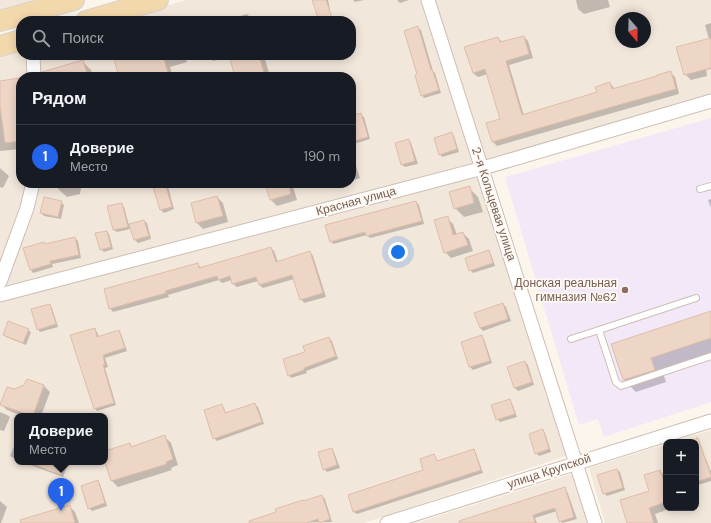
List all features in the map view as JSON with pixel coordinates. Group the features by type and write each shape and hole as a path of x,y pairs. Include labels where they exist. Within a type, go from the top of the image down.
{"main road":[{"path":"0,21 26,7 74,0"},
{"path":"103,16 158,0"},
{"path":"0,46 16,41"}],"street":[{"name":"2-я Кольцевая улица","path":"428,0 577,462 595,523"},
{"path":"33,60 34,72"},
{"name":"Красная улица","path":"0,295 483,168 711,101"},
{"path":"0,282 27,208 32,188"},
{"name":"улица Крупской","path":"387,523 711,421"}],"lane":[{"path":"700,189 711,186"},
{"path":"571,339 696,298"},
{"path":"599,330 616,382 621,386 711,356"}],"shaded area":[{"path":"0,0 43,0 0,12"},
{"path":"186,0 424,0 475,162 5,289 33,209 37,188 356,188 356,72 39,72 38,60 356,60 356,16 132,16"},
{"path":"435,0 711,0 711,93 486,160"},
{"path":"16,49 16,60 25,60 27,72 16,72 16,188 26,188 22,206 0,264 0,54"},
{"name":"Донская реальная гимназия №62","path":"711,118 711,402 604,437 598,419 579,425 505,177"},
{"path":"477,176 569,455 364,523 0,523 1,301"},
{"path":"711,430 711,523 605,523 589,468 663,445 663,511 699,511 699,439 682,439"},
{"path":"575,473 590,523 416,523"}],"building":[{"path":"312,0 326,0 331,16 317,16"},
{"path":"418,26 431,70 432,69 439,90 421,96 415,75 417,74 404,31"},
{"path":"524,36 529,54 506,61 522,115 597,92 595,87 610,82 612,89 671,71 676,89 492,142 486,123 500,119 485,69 473,73 464,47 498,37 500,42"},
{"path":"711,38 711,68 684,75 676,47"},
{"path":"83,60 87,72 42,72"},
{"path":"114,60 164,60 168,72 118,72"},
{"path":"230,60 260,60 264,72 234,72"},
{"path":"16,79 16,142 5,143 0,106 0,81"},
{"path":"361,113 368,137 356,141 356,114"},
{"path":"452,132 457,149 439,155 434,138"},
{"path":"409,139 415,161 401,165 395,143"},
{"path":"470,186 474,203 454,209 449,192"},
{"path":"153,188 166,188 172,207 160,210"},
{"path":"266,188 289,188 291,194 270,200"},
{"path":"217,196 223,216 196,223 191,203"},
{"path":"44,197 62,201 58,217 40,213"},
{"path":"416,201 422,221 366,236 365,232 330,242 325,225"},
{"path":"122,203 128,227 113,230 107,206"},
{"path":"448,216 453,235 463,232 468,245 444,253 434,220"},
{"path":"144,220 149,236 134,240 129,224"},
{"path":"107,231 111,247 100,250 95,233"},
{"path":"75,237 79,255 50,261 51,264 30,270 23,248 44,242 45,244"},
{"path":"271,247 276,262 310,251 323,293 300,300 292,275 259,285 256,277 232,284 230,276 218,280 217,276 165,291 166,293 109,309 104,289 198,263 199,268"},
{"path":"489,250 493,263 469,271 465,258"},
{"path":"503,303 508,319 480,328 474,313"},
{"path":"50,304 56,324 37,330 31,309"},
{"path":"711,311 711,338 651,358 655,370 623,380 611,344"},
{"path":"8,321 29,329 23,343 3,335"},
{"path":"95,328 97,337 119,330 125,348 103,355 105,365 103,365 114,403 94,409 70,335"},
{"path":"482,335 490,361 469,367 461,342"},
{"path":"329,337 336,356 304,368 304,370 288,376 283,359 305,352 303,346"},
{"path":"525,361 532,382 514,388 507,367"},
{"path":"27,379 44,385 34,413 24,413 0,405 7,387 14,389 24,385"},
{"path":"510,399 515,414 496,420 491,405"},
{"path":"255,403 262,422 213,439 204,410 222,404 225,413"},
{"path":"543,429 549,449 535,454 529,434"},
{"path":"165,435 173,459 166,462 167,464 111,481 106,465 108,465 108,450 130,443 131,447"},
{"path":"699,441 711,476 699,481"},
{"path":"332,448 337,465 323,470 318,452"},
{"path":"474,449 481,470 353,512 348,495 423,470 420,459 434,454 437,461"},
{"path":"34,465 64,465 61,475"},
{"path":"617,469 623,488 603,494 597,475"},
{"path":"660,470 663,479 663,503 649,508 654,523 627,523 620,500 649,491 644,475"},
{"path":"98,480 105,503 88,509 81,486"},
{"path":"565,487 574,517 559,522 555,508 533,515 535,523 459,523 459,521"},
{"path":"322,495 330,519 319,523 318,519 306,523 249,523 249,521 276,512 275,509"},
{"path":"70,505 75,523 21,523 20,520"}],"place":[{"name":"Донская реальная гимназия №62","path":"625,290"},
{"name":"Доверие","path":"61,511"}]}
